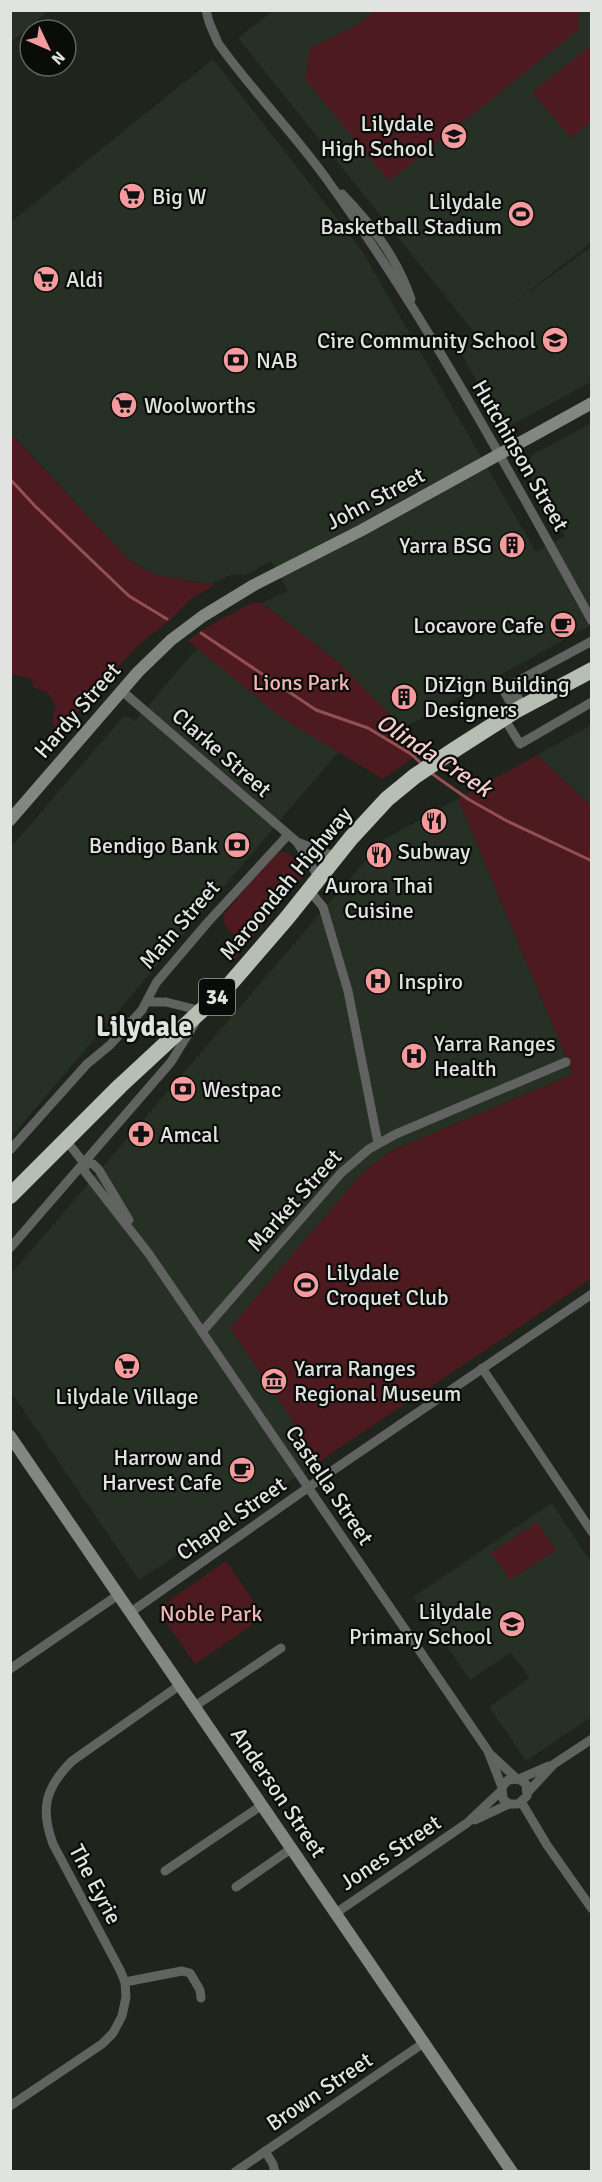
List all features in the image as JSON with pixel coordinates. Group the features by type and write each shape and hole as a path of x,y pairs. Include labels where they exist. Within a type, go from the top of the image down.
{"highway":[{"name":"34","path":"514,712 591,670"},
{"name":"Maroondah Highway","path":"10,1196 17,1184 203,1011 250,962 362,825 387,799 436,761 514,712"}],"main road":[{"name":"John Street","path":"180,633 254,585 362,530 591,403"},
{"name":"Hardy Street","path":"10,820 122,690 157,653 180,633"},
{"name":"Anderson Street","path":"10,1436 512,2172"}],"street":[{"name":"Hutchinson Street","path":"206,10 209,22 222,48 328,181 415,310 500,454 591,621"},
{"name":"Hutchinson Street","path":"328,181 362,215 384,244 401,273 415,310"},
{"path":"375,251 384,244"},
{"path":"591,641 503,689 514,712 520,744 591,702"},
{"name":"Clarke Street","path":"122,690 288,835 297,842 336,857"},
{"name":"Main Street","path":"10,1150 87,1064 115,1040 143,1008 153,987 288,835"},
{"name":"Clarke Street","path":"297,842 323,907 348,992 378,1143"},
{"path":"10,1248 171,1062 203,1011 166,1002 147,1002"},
{"name":"Market Street","path":"202,1332 341,1173 378,1143 566,1062"},
{"name":"Castella Street","path":"65,1139 84,1163 85,1172 140,1241 488,1751 518,1778"},
{"name":"Chapel Street","path":"131,1612 308,1487 591,1294"},
{"path":"482,1368 591,1532"},
{"path":"10,1669 118,1594"},
{"path":"195,1706 281,1648"},
{"name":"The Eyrie","path":"10,2106 102,2043 113,2032 122,2016 126,1997 120,1970 53,1844 45,1819 50,1788 72,1761 180,1685"},
{"path":"522,1803 528,1792 555,1764 591,1739"},
{"name":"Castella Street","path":"488,1751 502,1789"},
{"path":"522,1803 509,1804 503,1799 502,1789 507,1780 555,1764"},
{"path":"518,1778 526,1784 528,1792"},
{"name":"Jones Street","path":"336,1913 467,1823 502,1789"},
{"path":"522,1803 547,1845 591,1909"},
{"name":"Jones Street","path":"467,1823 509,1804"},
{"path":"165,1871 262,1805"},
{"path":"236,1887 292,1848"},
{"path":"124,1982 182,1971 190,1973 200,1990 201,1998"},
{"name":"Brown Street","path":"235,2172 425,2042"},
{"path":"265,2151 275,2172"}],"shaded area":[{"path":"11,10 48,10 40,18 18,18 18,36 11,42"},
{"name":"Lilydale High School","path":"273,11 591,11 591,243 511,305 591,247 591,382 508,427 502,427 457,346 474,332 238,38"},
{"path":"213,59 362,251 536,552 565,536 527,469 532,455 591,423 591,625 405,727 399,724 337,661 262,603 288,591 271,561 245,575 233,574 211,584 156,575 129,560 11,433 11,222"},
{"path":"198,647 282,718 339,751 11,1137 11,847 123,717 128,716 135,721"},
{"path":"591,725 591,806 537,755"},
{"path":"458,799 573,1074 391,1151 362,1173 230,1328 320,1461 139,1580 11,1392 11,1274 383,840"},
{"name":"Lilydale Primary School","path":"552,1503 591,1562 591,1717 526,1761 489,1707 529,1678 511,1652 470,1680 413,1597"}],"green space":[{"path":"374,11 579,11 578,30 389,181 305,79 310,48 359,24"},
{"path":"591,46 591,121 571,138 532,92"},
{"path":"10,433 129,560 156,575 215,585 192,598 169,621 138,645 59,732 53,723 55,704 48,693 33,687 32,679 11,674"},
{"name":"Lions Park","path":"251,603 262,603 337,661 399,724 427,748 383,779 282,718 188,641 204,629"},
{"path":"537,755 591,806 591,1279 320,1461 230,1328 362,1173 391,1151 573,1074 458,799"},
{"path":"284,852 298,862 303,877 231,963 225,958 242,938 228,929 224,923 224,914 276,853"},
{"path":"537,1522 556,1550 510,1580 491,1553"},
{"name":"Noble Park","path":"226,1561 264,1617 195,1664 157,1609"}],"waterway":[{"name":"Olinda Creek","path":"10,479 129,596 167,619"},
{"name":"Olinda Creek","path":"201,633 316,710 368,728 411,754 422,764"},
{"name":"Olinda Creek","path":"431,773 468,799 507,821 592,861"}],"place":[{"name":"Lilydale High School","path":"454,136"},
{"name":"Big W","path":"132,196"},
{"name":"Lilydale Basketball Stadium","path":"521,214"},
{"name":"Aldi","path":"46,279"},
{"name":"Cire Community School","path":"555,340"},
{"name":"NAB","path":"236,360"},
{"name":"Woolworths","path":"124,405"},
{"name":"Yarra BSG","path":"512,545"},
{"name":"Locavore Cafe","path":"563,625"},
{"name":"DiZign Building Designers","path":"404,697"},
{"name":"Subway","path":"434,821"},
{"name":"Bendigo Bank","path":"237,845"},
{"name":"Aurora Thai Cuisine","path":"379,855"},
{"name":"Inspiro","path":"378,981"},
{"name":"Yarra Ranges Health","path":"414,1056"},
{"name":"Westpac","path":"183,1089"},
{"name":"Amcal","path":"141,1134"},
{"name":"Lilydale Croquet Club","path":"306,1285"},
{"name":"Lilydale Village","path":"127,1366"},
{"name":"Yarra Ranges Regional Museum","path":"274,1381"},
{"name":"Harrow and Harvest Cafe","path":"242,1470"},
{"name":"Lilydale Primary School","path":"512,1624"}],"district":[{"name":"Lilydale","path":"144,1026"}]}
